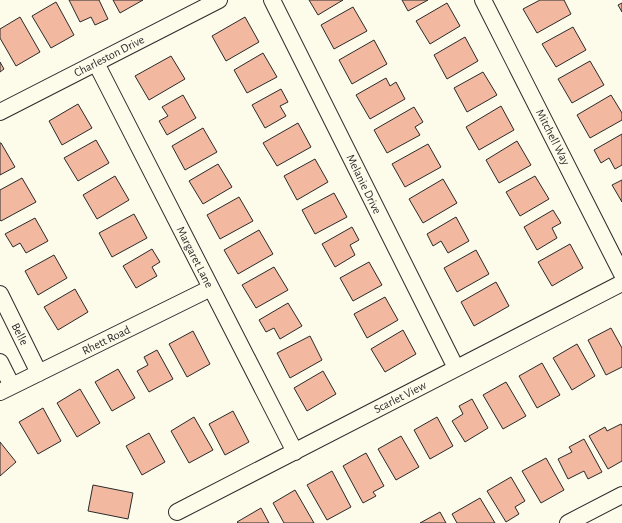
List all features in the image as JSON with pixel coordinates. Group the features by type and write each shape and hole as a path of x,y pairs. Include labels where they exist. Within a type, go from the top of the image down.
{"street":[{"name":"Charleston Drive","path":"0,112 219,0"},
{"name":"Melanie Drive","path":"272,0 456,368"},
{"name":"Mitchell Way","path":"484,0 622,274"},
{"name":"Margaret Lane","path":"96,63 295,452"},
{"name":"Scarlet View","path":"177,512 622,282"},
{"name":"Rhett Road","path":"6,389 211,288"},
{"name":"Belle","path":"0,294 39,373"},
{"path":"0,362 6,389"},
{"path":"568,523 622,495"}],"building":[{"path":"69,0 99,0 108,19 95,25 91,17 80,22"},
{"path":"113,0 143,0 120,13"},
{"path":"309,0 343,0 318,15"},
{"path":"402,0 428,0 408,11"},
{"path":"540,0 564,0 571,14 537,33 523,9"},
{"path":"56,2 74,35 51,48 32,16"},
{"path":"447,3 460,26 430,44 416,21"},
{"path":"622,3 622,12 618,5"},
{"path":"353,7 367,31 334,49 321,25"},
{"path":"20,17 40,52 16,66 0,38 0,29"},
{"path":"245,17 259,42 226,61 212,36"},
{"path":"573,27 586,50 556,67 542,44"},
{"path":"465,37 478,61 447,79 434,55"},
{"path":"374,40 387,64 352,84 339,60"},
{"path":"263,53 277,77 247,93 234,70"},
{"path":"171,56 185,79 149,100 135,76"},
{"path":"590,61 604,85 572,103 558,79"},
{"path":"0,62 4,69 0,72"},
{"path":"483,72 497,95 467,112 454,88"},
{"path":"386,78 390,86 396,82 405,99 370,119 356,95"},
{"path":"281,89 288,102 280,106 286,116 265,128 252,105"},
{"path":"183,95 196,118 167,135 159,121 168,116 162,107"},
{"path":"611,95 622,113 622,120 590,138 577,115"},
{"path":"78,104 92,128 62,145 49,121"},
{"path":"501,106 514,130 479,150 466,127"},
{"path":"414,107 423,122 415,127 420,135 387,153 374,130"},
{"path":"298,123 311,147 277,166 263,143"},
{"path":"203,128 217,152 185,170 172,146"},
{"path":"622,134 622,165 615,169 609,158 601,163 594,150"},
{"path":"96,140 109,163 78,181 64,158"},
{"path":"517,141 531,165 499,183 486,160"},
{"path":"0,143 15,167 0,175"},
{"path":"428,144 441,167 405,187 392,164"},
{"path":"315,159 328,182 297,200 284,176"},
{"path":"218,164 232,187 203,204 189,181"},
{"path":"115,176 129,200 97,219 83,195"},
{"path":"535,176 549,199 520,216 506,192"},
{"path":"22,178 36,202 1,221 0,190"},
{"path":"443,179 457,203 423,223 409,199"},
{"path":"622,180 622,202 612,185"},
{"path":"334,193 347,217 315,234 302,210"},
{"path":"239,197 253,221 220,239 207,215"},
{"path":"553,210 561,223 552,228 557,238 537,250 524,227"},
{"path":"134,214 147,238 112,257 99,233"},
{"path":"456,217 469,241 448,253 441,241 433,246 427,234"},
{"path":"35,218 48,241 26,253 20,243 13,247 5,234"},
{"path":"352,227 359,240 350,245 355,255 335,267 322,244"},
{"path":"259,230 273,254 238,274 224,250"},
{"path":"570,244 583,268 552,286 538,262"},
{"path":"152,249 160,262 152,267 157,276 136,288 123,266"},
{"path":"476,250 489,274 457,292 444,268"},
{"path":"54,255 67,278 38,295 25,271"},
{"path":"369,262 382,285 353,301 340,278"},
{"path":"274,267 288,290 256,308 242,285"},
{"path":"496,282 509,306 474,326 461,302"},
{"path":"75,289 88,312 58,330 44,307"},
{"path":"385,297 398,320 367,338 354,314"},
{"path":"288,303 302,326 280,339 274,328 266,332 259,320"},
{"path":"611,328 622,348 622,367 606,375 588,340"},
{"path":"403,330 416,354 385,372 371,349"},
{"path":"193,331 210,364 187,377 169,344"},
{"path":"310,336 322,360 290,378 277,353"},
{"path":"577,344 595,376 572,390 553,358"},
{"path":"157,350 173,379 149,392 137,371 148,365 144,357"},
{"path":"542,363 560,395 537,408 519,376"},
{"path":"118,369 135,398 112,411 95,382"},
{"path":"323,371 336,394 307,411 294,388"},
{"path":"506,382 526,416 503,429 483,395"},
{"path":"80,389 100,423 77,437 57,403"},
{"path":"472,399 488,428 465,442 452,421 463,414 459,406"},
{"path":"43,408 61,441 38,454 19,422"},
{"path":"233,411 249,442 225,455 209,424"},
{"path":"194,417 213,450 189,463 171,431"},
{"path":"437,417 453,446 430,459 414,430"},
{"path":"621,424 622,461 608,469 589,436 605,427 607,431"},
{"path":"149,433 165,462 142,475 126,446"},
{"path":"401,436 419,467 396,480 378,449"},
{"path":"584,439 602,472 588,479 584,471 568,479 558,459 572,452 569,447"},
{"path":"0,442 16,462 0,476"},
{"path":"366,453 384,486 373,492 376,496 363,503 343,466"},
{"path":"546,458 564,490 541,503 522,471"},
{"path":"332,471 351,507 327,520 307,485"},
{"path":"511,477 525,501 515,507 519,514 506,522 487,491"},
{"path":"93,485 133,493 128,519 88,511"},
{"path":"295,490 314,523 284,523 273,503"},
{"path":"480,498 495,523 457,523 452,514"},
{"path":"261,508 269,523 237,522"},
{"path":"440,512 446,523 420,523"}]}
